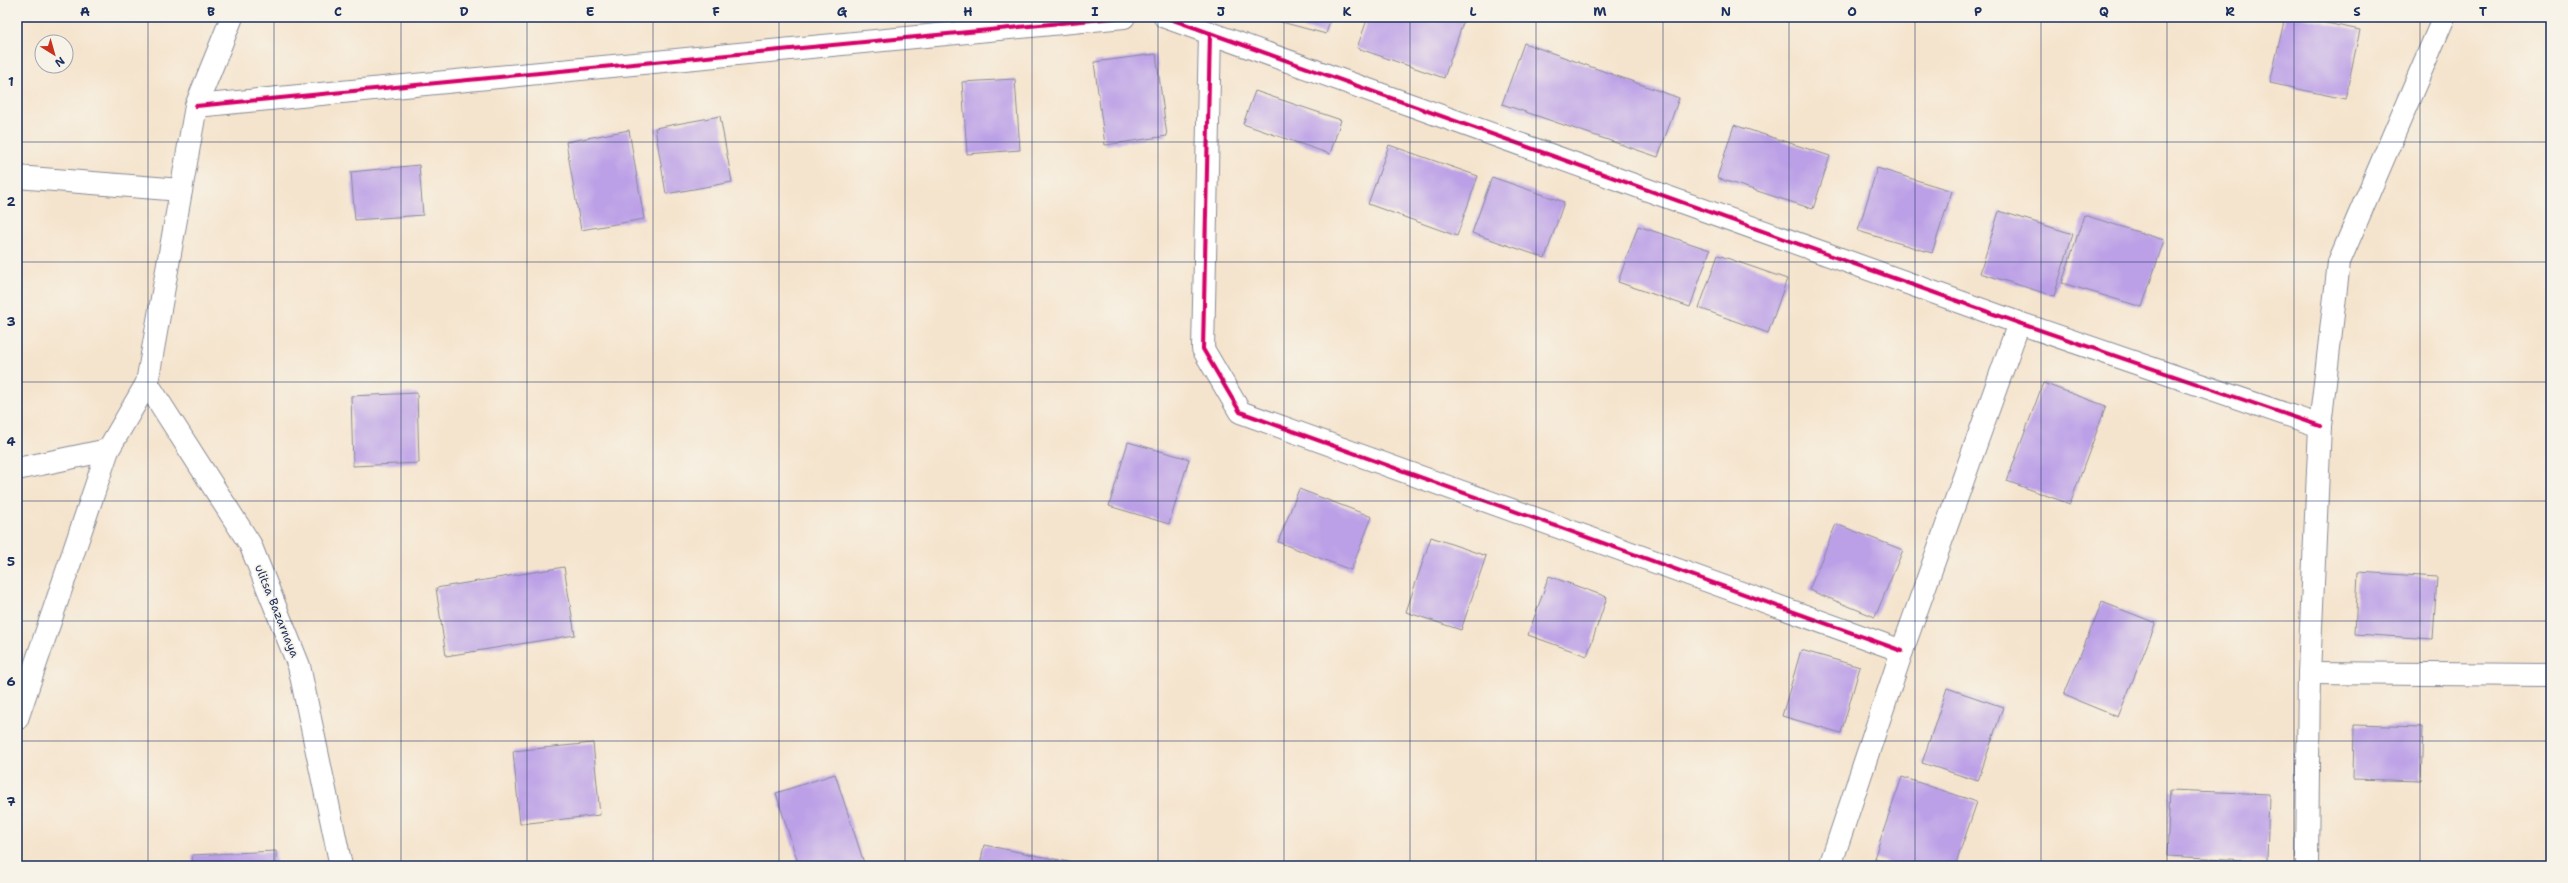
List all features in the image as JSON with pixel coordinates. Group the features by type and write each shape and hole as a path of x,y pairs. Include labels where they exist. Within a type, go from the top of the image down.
{"street":[{"path":"17,719 108,450 147,383 196,106 232,17"},
{"path":"196,106 1124,17"},
{"path":"1165,17 2019,323 2320,426"},
{"path":"2307,866 2309,673 2320,426 2339,262 2444,17"},
{"path":"1210,33 1202,349 1240,412 1902,651"},
{"path":"17,177 181,190"},
{"path":"1830,866 1902,651 2019,323"},
{"name":"ulitsa Bazarnaya","path":"147,383 253,551 299,666 341,866"},
{"path":"17,469 108,450"},
{"path":"2309,673 2551,675"}],"building":[{"path":"1263,17 1331,17 1326,34"},
{"path":"1368,17 1465,17 1444,78 1357,48"},
{"path":"2285,17 2297,17 2360,30 2345,99 2270,83"},
{"path":"1524,43 1679,98 1658,157 1502,104"},
{"path":"1156,54 1167,136 1105,145 1094,62"},
{"path":"1015,79 1020,150 967,154 962,82"},
{"path":"1255,91 1341,120 1330,154 1243,124"},
{"path":"720,116 732,182 666,194 655,128"},
{"path":"1734,125 1830,156 1813,209 1717,178"},
{"path":"629,130 644,219 581,230 566,142"},
{"path":"1389,145 1478,176 1457,236 1368,204"},
{"path":"419,165 423,215 355,220 351,172"},
{"path":"1877,168 1952,191 1932,253 1858,231"},
{"path":"1492,177 1564,202 1545,258 1472,233"},
{"path":"1999,211 2073,234 2054,296 1980,273"},
{"path":"2084,215 2164,240 2142,307 2062,283"},
{"path":"1638,226 1710,250 1690,307 1618,282"},
{"path":"1718,255 1787,279 1768,333 1699,308"},
{"path":"2043,383 2106,406 2070,504 2007,481"},
{"path":"417,393 419,463 353,466 351,396"},
{"path":"1128,442 1189,459 1169,524 1109,506"},
{"path":"1299,489 1372,517 1351,570 1278,542"},
{"path":"1836,524 1903,550 1875,617 1809,590"},
{"path":"1431,537 1486,556 1461,630 1406,612"},
{"path":"564,567 575,635 446,656 436,588"},
{"path":"2358,572 2437,577 2433,639 2355,634"},
{"path":"1549,576 1607,597 1587,656 1528,635"},
{"path":"2102,602 2156,623 2118,717 2064,695"},
{"path":"1801,650 1860,667 1841,733 1782,716"},
{"path":"1947,688 2003,707 1978,781 1922,763"},
{"path":"2354,725 2423,727 2421,781 2353,779"},
{"path":"593,743 600,815 520,824 513,751"},
{"path":"835,774 865,866 799,866 776,793"},
{"path":"1902,777 1977,802 1955,866 1898,866 1874,858"},
{"path":"2170,790 2269,794 2267,861 2167,856"},
{"path":"984,845 1074,863 1073,866 980,866"},
{"path":"276,851 276,866 193,866 192,855"}],"cycle path":[{"path":"196,106 1124,17"},
{"path":"1165,17 2019,323 2320,426"},
{"path":"1210,33 1203,349 1240,412 1902,651"}]}
